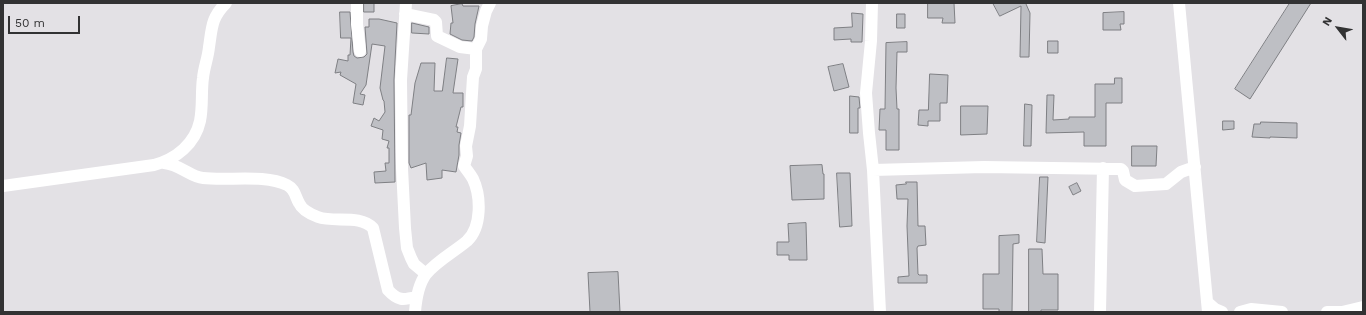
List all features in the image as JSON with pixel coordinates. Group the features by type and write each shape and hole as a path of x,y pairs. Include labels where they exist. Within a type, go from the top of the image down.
{"street":[{"path":"3,186 136,168 164,162 178,153 190,143 198,128 210,30 219,11 226,3"},
{"path":"357,3 357,24 360,51"},
{"path":"415,312 416,297 420,284 426,274 443,258 468,240 474,231 479,213 478,198 473,178 464,166 467,156 466,146 470,126 473,77 476,70 476,49 481,39 482,26 490,3"},
{"path":"872,3 871,41 866,93 873,170 880,312"},
{"path":"1179,3 1207,307 1222,312"},
{"path":"426,274 414,264 411,258 407,248 405,228 402,168 401,80 405,9 434,20 436,22 437,36 460,47 476,49"},
{"path":"164,162 177,166 202,178 241,178 274,181 288,185 295,192 299,203 304,209 314,216 366,223 373,228 388,290 395,298 404,300 416,297"},
{"path":"873,170 984,167 1121,169 1125,180 1135,186 1166,184 1181,172 1195,167"},
{"path":"1100,312 1103,168"},
{"path":"1327,312 1342,312 1363,307"},
{"path":"1240,312 1251,309 1282,312"}],"building":[{"path":"364,3 374,3 374,12 364,12"},
{"path":"928,3 954,3 955,23 942,23 943,18 928,18"},
{"path":"993,3 1027,3 1026,4 1030,13 1029,57 1020,57 1021,6 1000,16"},
{"path":"1290,3 1311,3 1250,99 1235,89"},
{"path":"462,4 463,6 479,6 472,41 462,40 450,34 451,23 453,23 451,6"},
{"path":"340,12 350,12 353,52 354,56 357,58 364,57 367,54 365,27 369,27 369,19 379,19 397,23 394,80 395,182 375,183 374,172 386,171 385,163 389,163 389,148 387,148 389,141 382,139 383,130 371,126 374,118 379,121 385,112 384,101 380,88 385,46 372,44 366,85 360,94 365,95 363,105 353,103 356,84 340,75 341,72 335,73 338,59 348,61 348,55 350,55 351,38 341,38"},
{"path":"1124,12 1124,24 1120,24 1121,30 1103,30 1103,13"},
{"path":"852,13 863,14 862,42 851,42 851,39 834,40 834,28 852,27"},
{"path":"897,14 905,14 905,28 897,28"},
{"path":"412,23 429,27 429,34 412,33"},
{"path":"1048,41 1058,41 1058,53 1048,53"},
{"path":"907,42 907,52 897,52 896,88 897,109 899,109 899,150 886,150 886,130 879,130 880,109 885,109 886,43"},
{"path":"447,58 458,59 453,93 463,93 463,107 461,107 456,127 458,127 457,132 461,133 459,155 456,172 442,170 442,178 427,180 426,163 411,168 409,163 409,115 411,115 415,83 421,63 435,63 434,91 442,91"},
{"path":"843,64 849,87 834,91 828,67"},
{"path":"930,74 948,75 947,103 940,103 940,121 928,121 928,126 918,125 919,110 928,110"},
{"path":"1115,78 1122,78 1122,103 1106,103 1106,146 1084,146 1084,132 1046,133 1047,95 1054,95 1053,120 1069,119 1069,117 1095,117 1095,84 1114,84"},
{"path":"850,96 859,97 860,108 858,108 858,133 850,133"},
{"path":"1025,104 1032,105 1031,146 1024,146"},
{"path":"961,106 988,106 987,134 961,135"},
{"path":"1223,121 1234,121 1234,129 1223,130"},
{"path":"1261,122 1297,123 1297,138 1252,137 1254,124 1260,124"},
{"path":"1132,146 1157,146 1156,166 1132,166"},
{"path":"822,165 824,174 824,199 792,200 790,166"},
{"path":"837,173 850,173 852,226 840,227"},
{"path":"1040,177 1048,177 1045,243 1037,242"},
{"path":"906,182 917,182 918,226 925,226 926,245 918,246 917,248 918,274 927,275 927,283 898,283 898,277 909,276 907,226 908,199 897,199 896,185 906,184"},
{"path":"1077,183 1081,191 1073,195 1069,187"},
{"path":"806,223 807,260 789,260 789,255 777,255 777,242 789,242 788,224"},
{"path":"1019,235 1019,243 1013,244 1012,312 999,312 999,309 983,309 983,274 999,274 999,236"},
{"path":"1029,249 1042,249 1043,274 1058,274 1058,310 1029,312"},
{"path":"618,272 620,312 590,312 588,273"}]}
